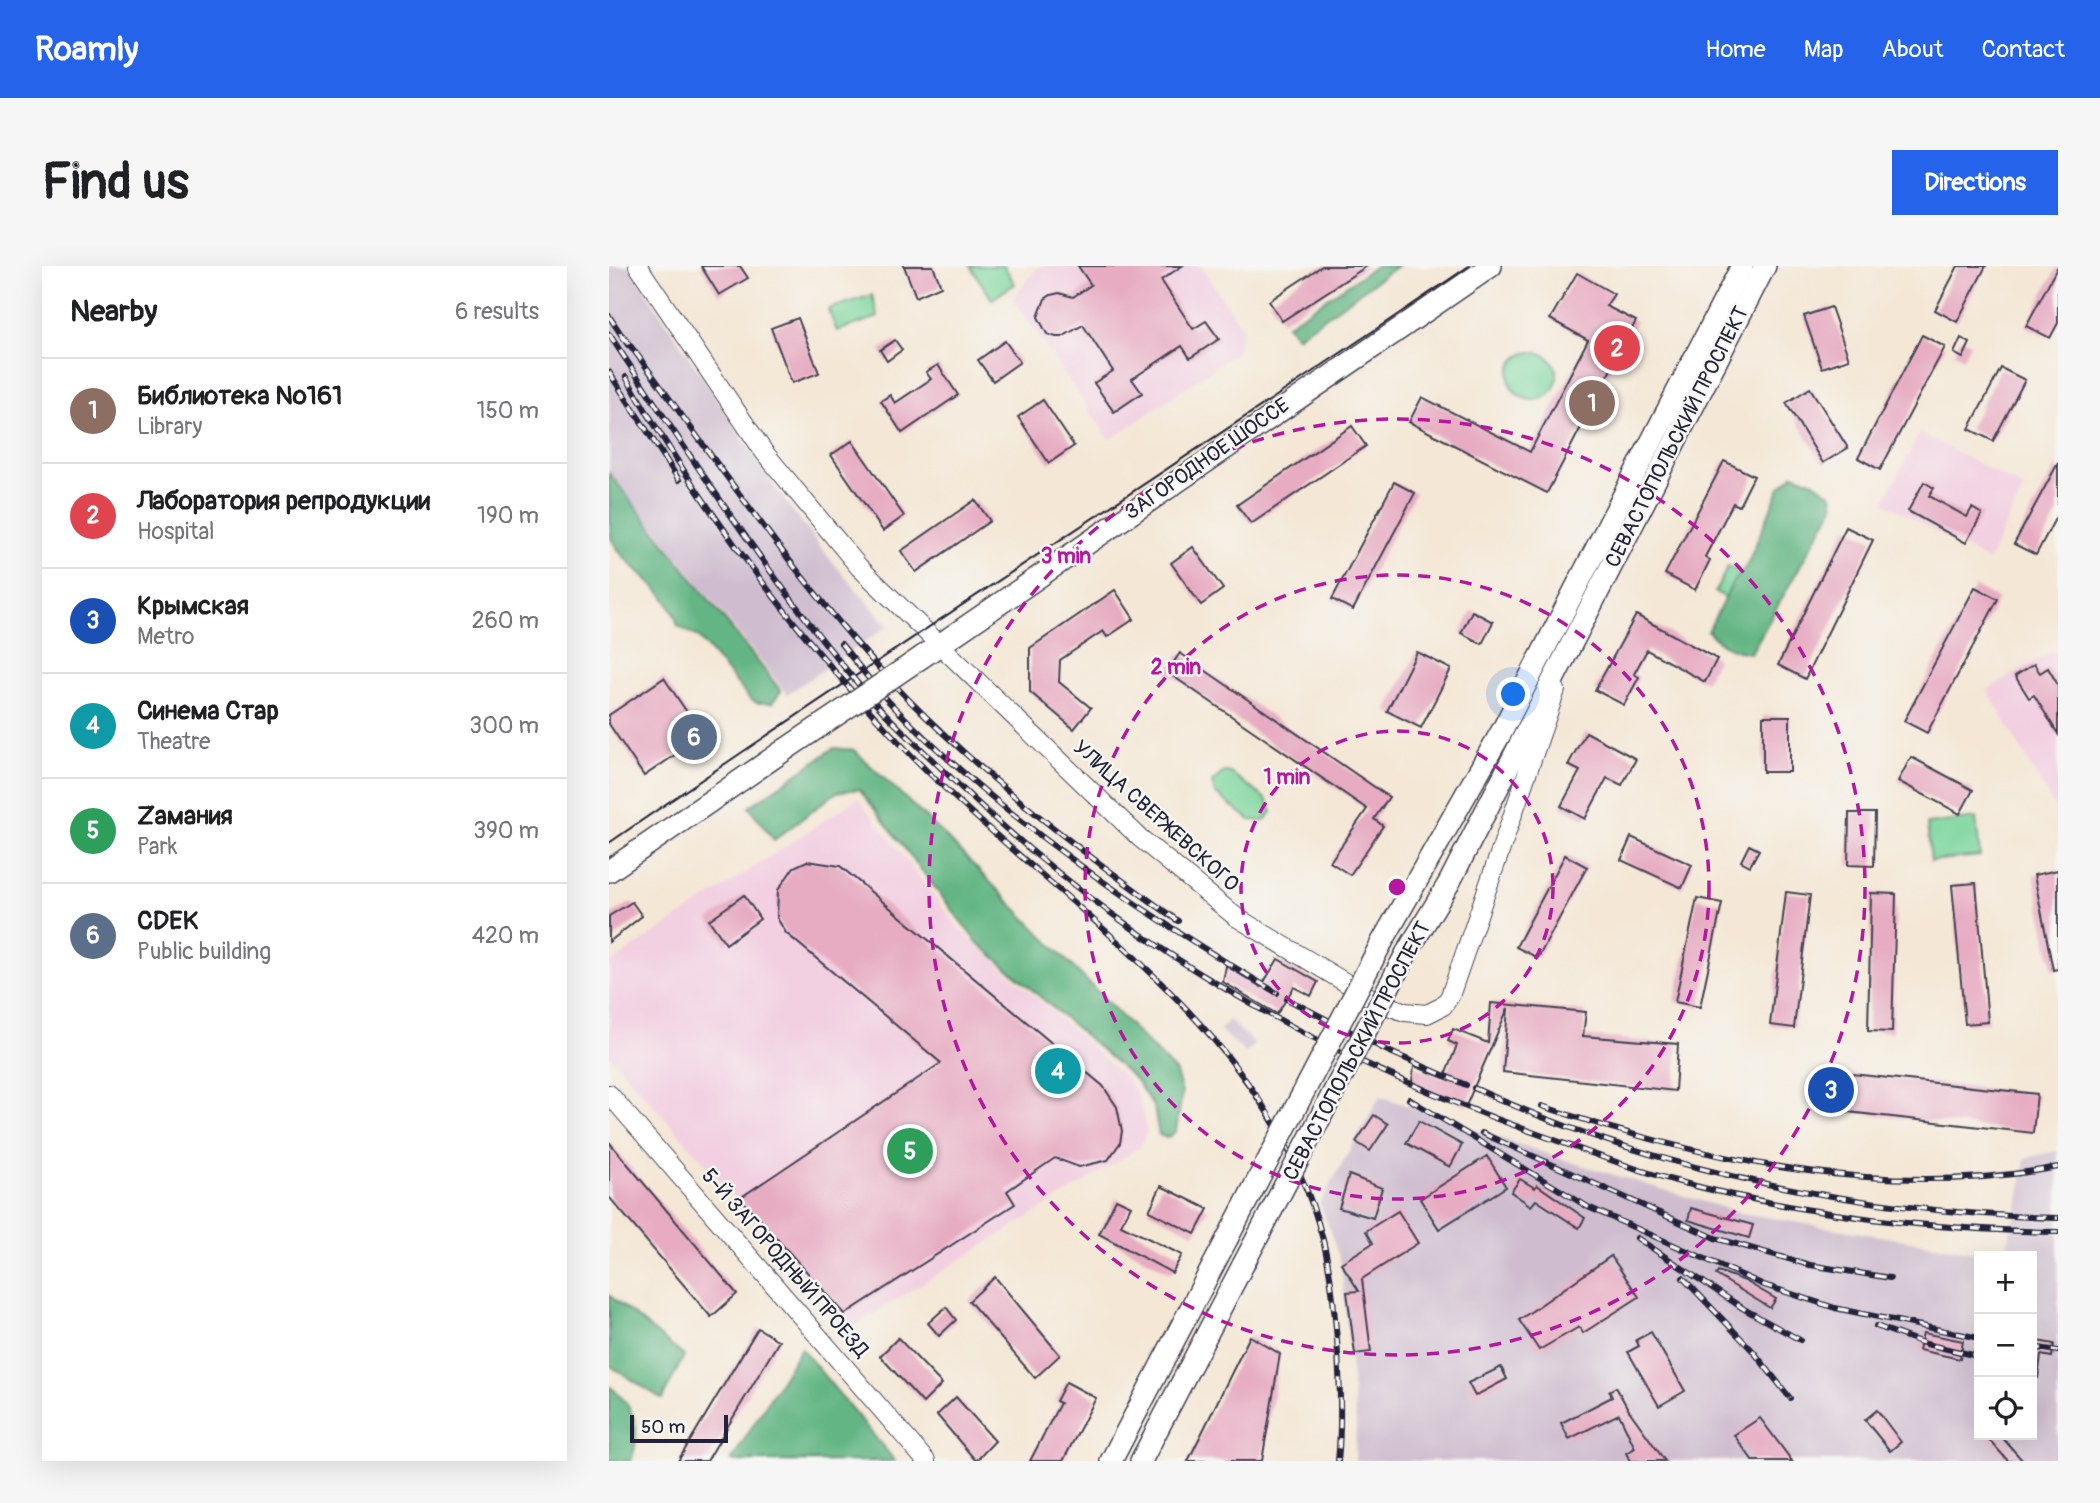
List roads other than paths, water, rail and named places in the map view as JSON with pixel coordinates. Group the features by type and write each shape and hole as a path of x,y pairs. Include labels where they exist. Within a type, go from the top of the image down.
{"main road":[{"name":"ЗАГОРОДНОЕ ШОССЕ","path":"609,871 931,651 1098,533 1491,266"},
{"name":"СЕВАСТОПОЛЬСКИЙ ПРОСПЕКТ","path":"1111,1461 1382,942 1503,729 1742,266"},
{"name":"СЕВАСТОПОЛЬСКИЙ ПРОСПЕКТ","path":"1141,1461 1406,954 1449,883 1765,266"}],"street":[{"name":"УЛИЦА СВЕРЖЕВСКОГО","path":"638,266 773,463 931,651 1198,888 1236,917 1378,1002 1416,1014 1438,1010 1455,987 1565,657"},
{"path":"1569,598 1568,607 1574,614 1583,615 1590,609"},
{"path":"1541,652 1548,646 1557,647 1565,657"},
{"name":"5-Й ЗАГОРОДНЫЙ ПРОЕЗД","path":"609,1094 926,1461"},
{"path":"1128,1428 1127,1438 1133,1446 1143,1447 1151,1441"}],"tram line":[{"path":"609,843 1469,266"}],"railway":[{"path":"609,316 628,345"},
{"path":"609,334 764,562 874,702 1008,831 1078,888 1149,940 1224,988 1300,1031 1463,1106 1660,1176 1770,1203 1865,1218 1962,1228 2058,1232"},
{"path":"623,336 795,568 831,613 908,699 971,759 1038,816 1178,921"},
{"path":"609,372 679,480"},
{"path":"626,377 689,479 723,528 833,670 914,758 1152,974 1208,1032 1256,1095 1296,1164 1326,1252 1339,1370 1338,1461"},
{"path":"841,644 896,709 939,751 1030,828 1126,898 1277,993"},
{"path":"1287,999 1388,1051 1466,1085"},
{"path":"1474,1088 1614,1143 1759,1182 1908,1207 2058,1218"},
{"path":"1409,1099 1588,1207 1764,1285 1835,1308 1974,1337"},
{"path":"1542,1106 1604,1126 1731,1158 1862,1177 1928,1179 1993,1176 2058,1167"},
{"path":"1482,1133 1715,1238 1810,1265 1890,1278"},
{"path":"1637,1238 1744,1309 1800,1340"},
{"path":"1683,1278 1753,1351 1790,1398"},
{"path":"1876,1326 1926,1344 1973,1355"},
{"path":"2037,1348 2058,1351"}],"place":[{"name":"Лаборатория репродукции","path":"1617,348"},
{"name":"Библиотека №161","path":"1592,403"},
{"name":"CDEK","path":"694,737"},
{"name":"Синема Стар","path":"1058,1071"},
{"name":"Крымская","path":"1831,1090"},
{"name":"Zамания","path":"910,1151"}]}
